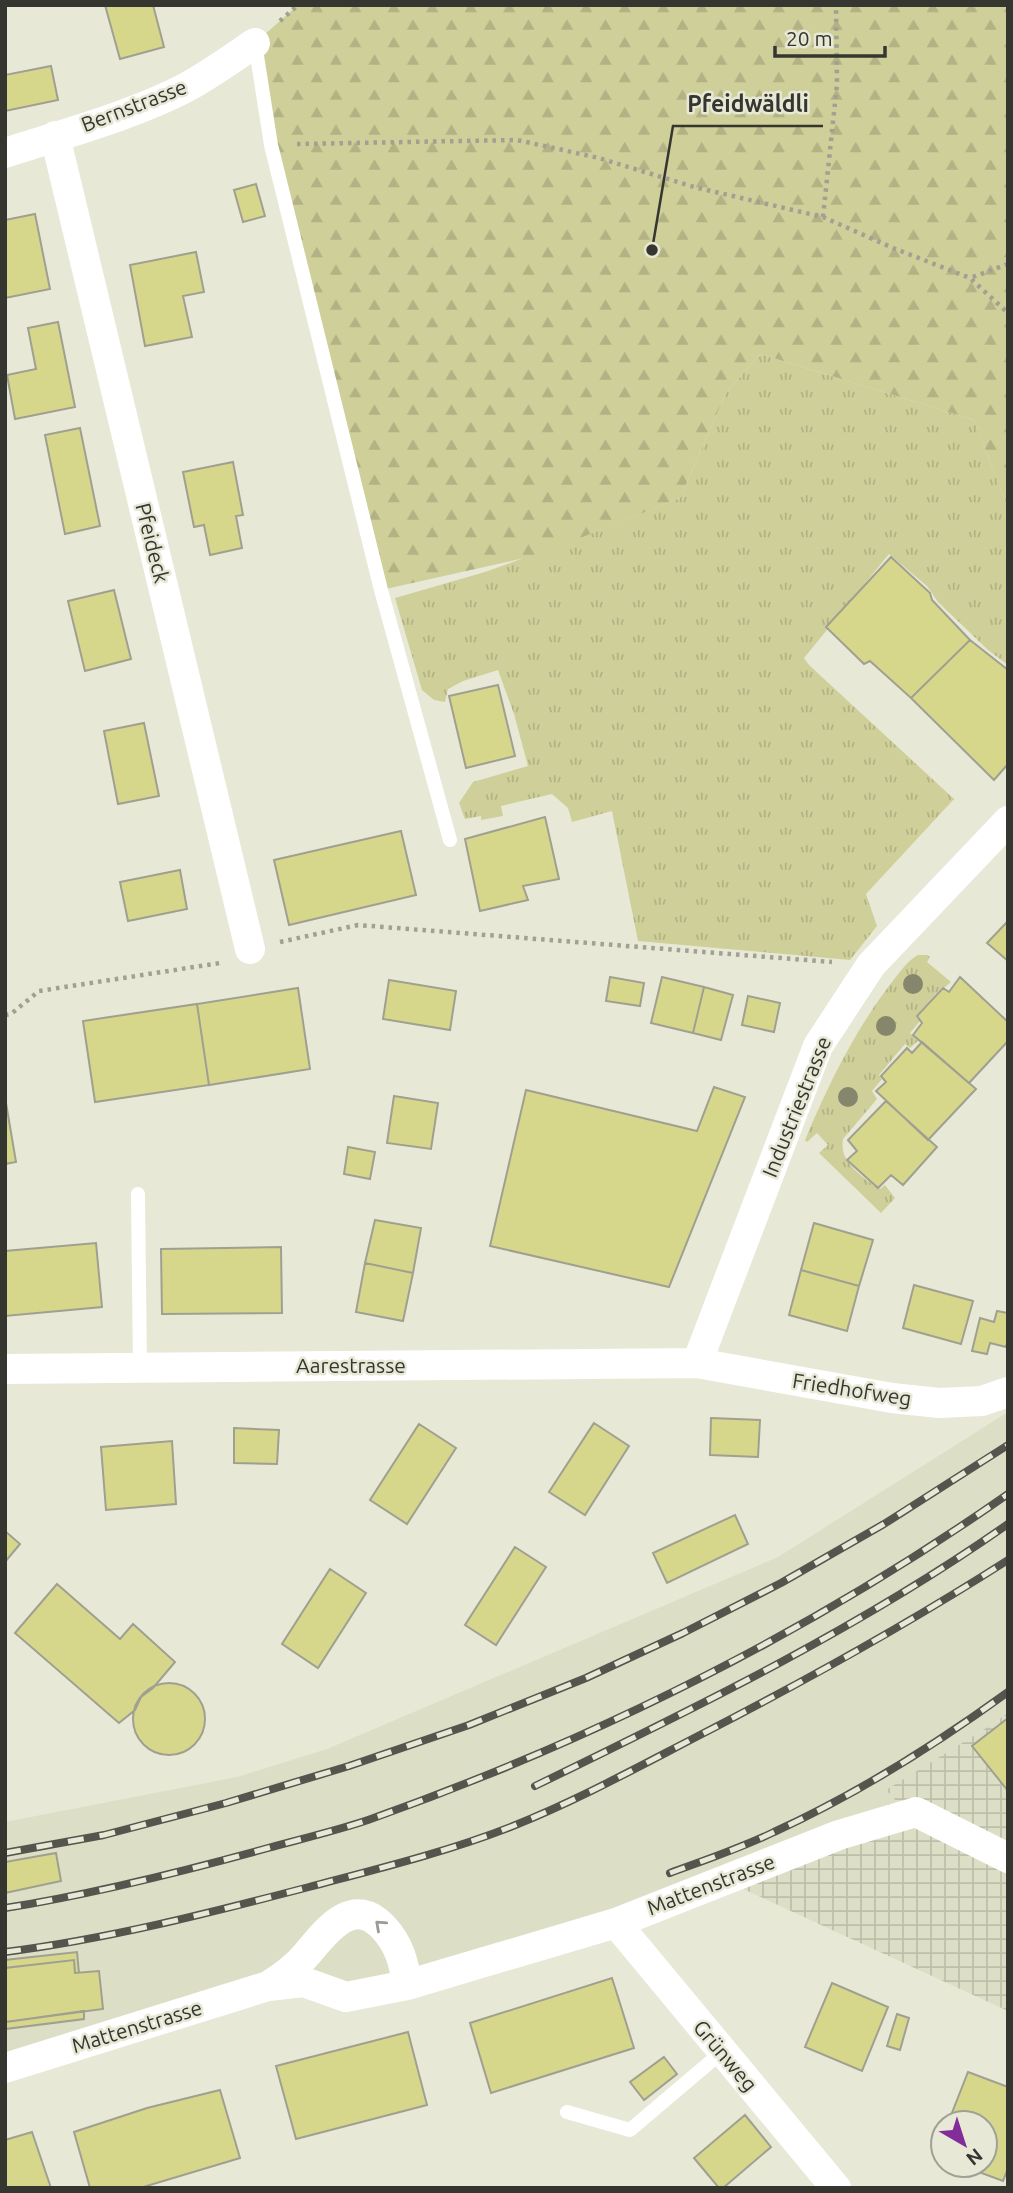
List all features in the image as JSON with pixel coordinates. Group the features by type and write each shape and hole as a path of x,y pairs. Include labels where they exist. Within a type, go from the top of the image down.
{"street":[{"name":"Bernstrasse","path":"5,153 137,108 186,88 255,43"},
{"name":"Pfeideck","path":"55,136 250,948"},
{"name":"Industriestrasse","path":"697,1363 818,1046 871,965 1008,821"},
{"name":"Aarestrasse","path":"5,1369 697,1363"},
{"name":"Friedhofweg","path":"697,1363 892,1398 939,1403 982,1401 1008,1392"},
{"name":"Mattenstrasse","path":"5,2068 268,1986 304,1982 346,1997 407,1985 615,1923 839,1835 916,1812 1008,1858"},
{"name":"Mattenstrasse","path":"268,1986 305,1956 317,1940 340,1919 354,1914 374,1918 389,1933 399,1949 407,1985"},
{"name":"Grünweg","path":"615,1923 836,2188"}],"lane":[{"path":"255,43 271,145 381,590 450,840"},
{"path":"138,1194 140,1368"},
{"path":"567,2112 630,2130 722,2052"}],"path":[{"path":"823,217 837,84 836,5"},
{"path":"271,145 517,140 598,158 694,187 823,217 970,278 1008,313"},
{"path":"970,278 1008,264"},
{"path":"5,1015 11,1014 39,990 228,962 250,948 358,925 871,965"}],"shaded area":[{"path":"1008,1412 1008,1713 887,1791 896,1801 616,1923 407,1985 304,1982 5,2068 5,1822 237,1777 327,1749 778,1557"},
{"path":"1008,1713 1008,2011 741,1888 616,1923 896,1801 886,1790"}],"green space":[{"path":"298,5 1008,5 1008,508 974,420 760,354 726,393 680,498 538,555 381,590 271,145 255,43"},
{"path":"760,354 974,420 1008,508 1008,665 988,650 938,602 927,586 889,554 804,658 954,799 866,894 877,926 850,960 638,941 612,811 572,822 568,808 552,794 501,806 503,816 481,820 481,816 465,819 459,803 473,782 528,766 514,714 498,670 463,681 448,689 445,702 434,700 422,690 395,598 485,572 680,498 726,393"},
{"path":"918,955 930,957 927,962 951,982 942,987 916,1016 920,1021 910,1033 918,1041 910,1048 905,1044 879,1075 882,1079 872,1091 877,1099 843,1139 844,1154 851,1166 874,1186 880,1189 885,1185 895,1198 881,1213 819,1153 828,1145 817,1133 807,1142 805,1140 833,1078 866,1019 901,971"}],"building":[{"path":"105,5 153,5 164,47 120,59"},
{"path":"51,66 58,100 5,111 5,75"},
{"path":"256,184 265,216 243,222 234,190"},
{"path":"35,214 50,289 5,298 5,220"},
{"path":"196,252 204,292 183,296 192,337 145,346 130,265"},
{"path":"58,322 75,407 15,419 7,375 36,369 28,328"},
{"path":"80,428 100,526 65,534 45,435"},
{"path":"233,462 243,515 236,516 242,548 210,555 204,525 194,527 183,472"},
{"path":"891,557 930,593 932,600 970,640 911,698 870,661 864,664 826,627"},
{"path":"114,590 131,659 85,671 68,601"},
{"path":"970,640 1008,670 1008,764 994,780 911,698"},
{"path":"498,685 515,756 466,768 449,696"},
{"path":"144,723 159,796 118,804 104,731"},
{"path":"545,817 559,879 523,886 528,900 480,911 465,839"},
{"path":"401,831 416,895 289,925 274,860"},
{"path":"180,870 187,909 128,921 120,882"},
{"path":"1008,921 1008,961 987,943"},
{"path":"610,977 644,983 640,1006 606,1001"},
{"path":"662,977 704,987 693,1033 651,1023"},
{"path":"960,977 1008,1022 1008,1041 969,1083 913,1035 922,1023 917,1016 943,988 949,992"},
{"path":"389,980 456,991 450,1030 383,1019"},
{"path":"704,987 733,995 721,1040 693,1033"},
{"path":"298,988 310,1069 209,1085 197,1004"},
{"path":"748,996 780,1003 774,1032 742,1025"},
{"path":"197,1004 209,1085 95,1102 83,1021"},
{"path":"922,1042 976,1089 928,1140 876,1091 886,1082 881,1076 907,1048 912,1053"},
{"path":"714,1087 745,1097 669,1287 490,1246 526,1090 697,1131"},
{"path":"394,1096 438,1103 431,1149 387,1143"},
{"path":"5,1097 16,1162 5,1164"},
{"path":"886,1101 937,1147 903,1185 891,1175 878,1188 847,1160 857,1151 848,1140"},
{"path":"348,1147 375,1152 370,1179 344,1174"},
{"path":"375,1220 421,1228 413,1273 365,1263"},
{"path":"814,1223 873,1240 859,1286 801,1270"},
{"path":"96,1243 102,1307 5,1316 5,1251"},
{"path":"281,1247 282,1313 162,1314 161,1249"},
{"path":"365,1263 413,1273 403,1321 356,1312"},
{"path":"801,1270 859,1286 847,1331 789,1315"},
{"path":"914,1285 973,1301 961,1344 903,1328"},
{"path":"997,1311 1008,1313 1006,1347 990,1343 987,1354 972,1351 980,1318 994,1322"},
{"path":"711,1418 760,1420 758,1457 710,1455"},
{"path":"594,1423 629,1446 585,1515 549,1492"},
{"path":"419,1424 456,1448 407,1524 370,1500"},
{"path":"234,1428 279,1430 277,1464 234,1463"},
{"path":"172,1441 176,1504 106,1510 101,1447"},
{"path":"735,1515 748,1544 667,1583 653,1553"},
{"path":"5,1531 20,1544 5,1562"},
{"path":"515,1547 546,1567 496,1645 465,1625"},
{"path":"330,1569 366,1593 318,1668 282,1644"},
{"path":"57,1584 120,1639 133,1624 175,1662 153,1688 141,1697 135,1710 119,1723 15,1633"},
{"path":"169,1683 189,1689 199,1699 205,1719 199,1739 189,1749 169,1755 149,1749 139,1739 133,1719 139,1699 149,1689"},
{"path":"1008,1718 1008,1791 972,1746"},
{"path":"56,1853 61,1881 5,1893 5,1862"},
{"path":"77,1952 79,1973 75,1973 74,1960 5,1968 5,1960"},
{"path":"74,1960 75,1973 99,1971 103,2009 5,2022 5,1968"},
{"path":"612,1978 634,2048 491,2093 470,2023"},
{"path":"832,1983 888,2007 862,2071 805,2047"},
{"path":"84,2011 84,2019 5,2029 5,2022"},
{"path":"897,2014 909,2018 900,2050 887,2046"},
{"path":"408,2032 427,2105 296,2139 276,2066"},
{"path":"664,2057 677,2074 644,2100 630,2082"},
{"path":"968,2072 1008,2087 1008,2168 1003,2181 998,2179 999,2109 953,2109"},
{"path":"220,2090 240,2158 140,2188 90,2188 74,2132 147,2108"},
{"path":"745,2115 771,2147 723,2188 719,2188 694,2158"},
{"path":"32,2132 51,2188 5,2188 5,2140"}],"railway":[{"path":"5,1853 104,1835 226,1803 349,1766 469,1725 586,1678 781,1583 884,1524 1008,1445"},
{"path":"5,1908 137,1882 343,1828 536,1755 699,1679 779,1637 857,1592 1008,1494"},
{"path":"535,1786 717,1696 836,1632 952,1562 1008,1524"},
{"path":"5,1952 120,1933 234,1906 412,1859 513,1826 608,1783 778,1694 894,1629 1008,1560"},
{"path":"670,1873 761,1838 835,1802 924,1750 1008,1692"}],"place":[{"name":"Pfeidwäldli","path":"652,250"}]}
